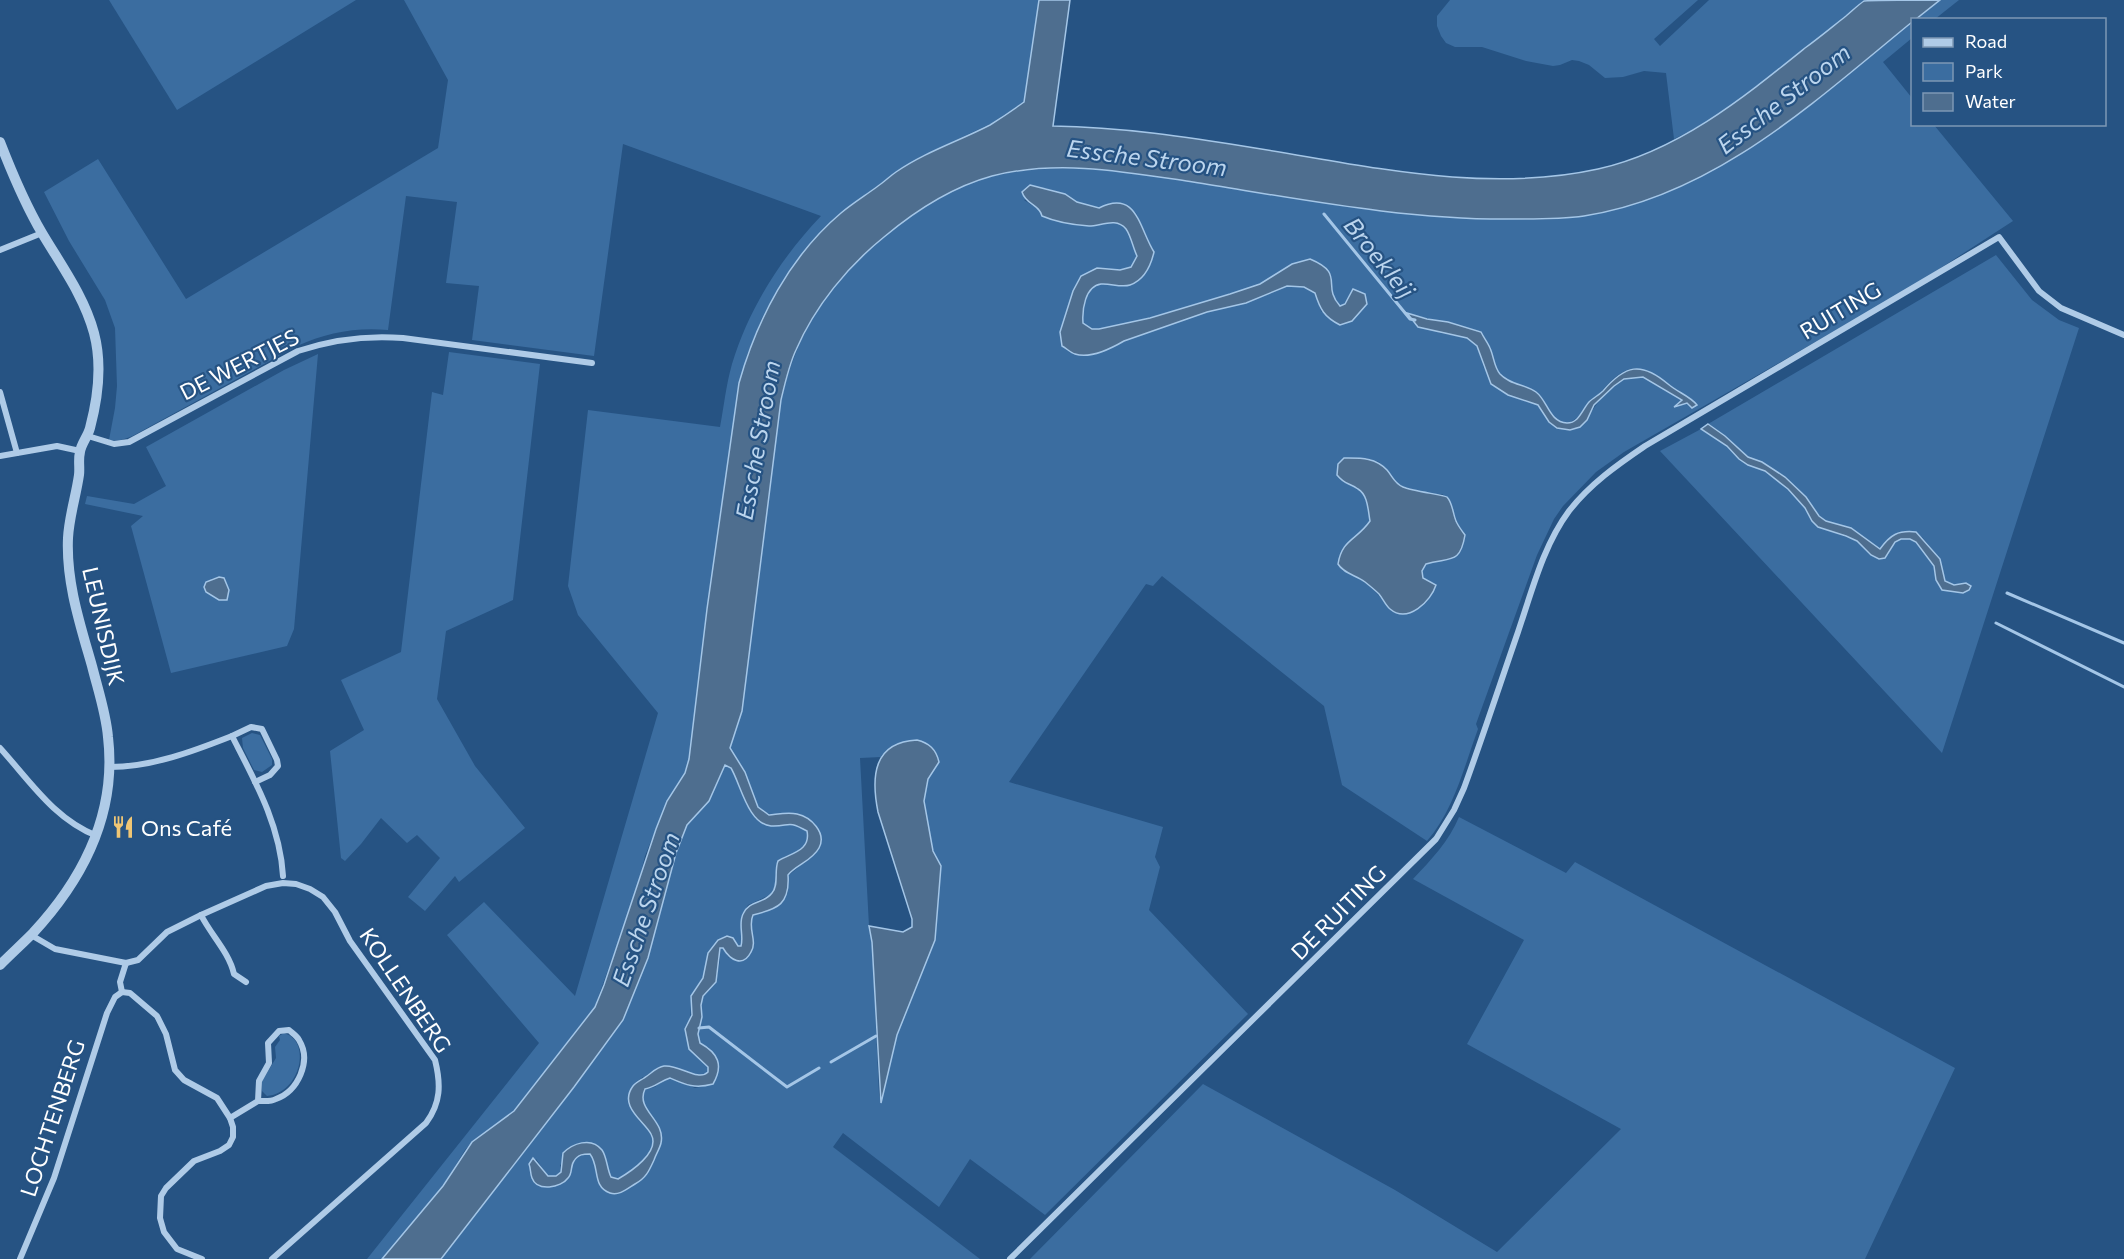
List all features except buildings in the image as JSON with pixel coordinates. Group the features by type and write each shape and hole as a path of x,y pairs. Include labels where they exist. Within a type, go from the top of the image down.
{"street":[{"name":"LEUNISDIJK","path":"0,142 21,192 76,290 94,332 98,366 88,436 80,451 79,472 68,536 69,576 103,708 110,767 107,797 91,851 76,877 31,935 0,965"},
{"path":"0,250 42,233"},
{"name":"RUITING","path":"1569,511 1613,468 1645,446 1999,237 2039,291 2061,309 2124,335"},
{"name":"DE WERTJES","path":"88,436 114,444 129,442 298,351 345,338 383,336 403,338 592,363"},
{"path":"0,392 17,453"},
{"path":"0,456 57,446 80,451"},
{"name":"DE RUITING","path":"1010,1259 1436,838 1454,810 1464,788 1546,553 1554,534 1569,511"},
{"path":"110,767 173,757 251,727 262,729 278,766 270,775 255,782"},
{"path":"232,736 276,831 284,876"},
{"path":"0,748 57,813 80,830 97,836"},
{"name":"KOLLENBERG","path":"126,963 138,960 167,932 201,915 275,884 296,884 323,897 336,912 350,941 435,1060 440,1077 439,1098 426,1123 272,1259"},
{"path":"201,915 211,935 231,962 234,974 246,982"},
{"path":"31,935 55,949 126,963 120,982 122,992 130,993 157,1016 166,1034 173,1064 180,1076 217,1098 230,1118 234,1137 229,1145 220,1152 194,1161 166,1188 159,1204 161,1225 173,1245 181,1252 202,1259"},
{"name":"LOCHTENBERG","path":"20,1259 54,1178 106,1013 115,997 122,992"},
{"path":"230,1118 258,1101 278,1099 297,1084 302,1072 303,1052 299,1039 289,1030 279,1031 268,1043 269,1063 259,1081 258,1101"}],"green space":[{"path":"109,0 356,0 177,110"},
{"path":"404,0 1039,0 1024,102 990,124 941,147 896,172 841,213 797,261 762,318 747,355 707,609 689,759 685,773 667,801 645,856 636,892 595,1006 514,1111 472,1142 465,1150 443,1186 382,1259 367,1259 539,1043 447,935 484,902 575,996 658,713 578,615 568,586 588,410 720,427 732,364 747,323 780,267 821,216 623,144 594,356 472,340 479,286 446,283 457,202 406,196 388,330 352,330 308,341 135,435 120,440 109,440 117,386 115,328 105,300 69,241 44,192 98,159 186,299 438,148 448,80"},
{"path":"1450,0 1698,0 1654,39 1660,46 1709,0 1866,0 1750,93 1674,139 1666,73 1644,71 1623,77 1605,78 1589,65 1579,61 1572,60 1553,66 1526,61 1482,47 1455,47 1446,43 1437,26 1437,16"},
{"path":"1940,0 1959,0 1936,18 1918,18"},
{"path":"1911,23 1911,39 1883,62 1911,97 1911,126 1935,126 2013,221 1916,284 1624,452 1596,472 1563,506 1554,519 1537,555 1476,724 1478,729 1457,788 1444,816 1427,841 1342,785 1324,706 1162,576 1153,586 1146,584 1009,782 1163,827 1155,857 1160,867 1149,910 1248,1014 1045,1215 970,1159 939,1207 843,1133 833,1147 980,1259 441,1259 623,1020 648,958 676,853 687,825 709,801 725,764 731,768 755,818 771,825 788,823 796,825 807,831 807,842 802,848 784,857 772,894 748,905 741,917 741,946 718,940 708,953 705,972 691,1003 689,1049 708,1067 708,1072 704,1076 698,1076 658,1068 634,1084 630,1092 633,1111 652,1134 653,1144 642,1162 624,1176 618,1179 610,1177 606,1160 596,1145 560,1165 561,1172 556,1176 548,1176 536,1159 530,1166 532,1178 542,1186 572,1167 573,1161 583,1154 591,1154 596,1161 599,1184 647,1174 662,1141 645,1109 643,1095 645,1089 655,1087 662,1080 670,1078 695,1088 713,1084 709,1048 700,1043 698,1034 703,996 716,982 720,947 729,958 753,940 750,921 753,915 777,906 788,893 788,876 820,847 821,836 776,815 765,813 758,807 745,772 730,748 742,711 777,424 788,376 805,332 830,292 863,255 891,230 940,197 975,181 1019,171 1073,168 1126,172 1484,217 1543,220 1589,215 1657,196 1691,182 1763,140","holes":["1045,188 1065,194 1077,202 1099,208 1110,203 1136,213 1154,252 1143,276 1135,282 1123,285 1101,284 1091,289 1084,305 1083,323 1092,329 1150,318 1230,294 1260,284 1292,264 1331,275 1333,298 1340,306 1345,304 1353,289 1340,325 1321,311 1315,293 1304,287 1287,286 1246,303 1207,312 1124,341 1112,348 1092,353 1062,330 1073,291 1097,268 1120,270 1131,267 1137,256 1126,230 1119,224 1093,226 1042,216 1041,211 1024,200","1408,314 1481,333 1500,374 1532,391 1559,422 1568,423 1577,418 1616,376 1627,370 1638,369 1650,373 1694,401 1667,391 1646,378 1634,377 1617,383 1609,390 1587,420 1558,428 1549,422 1538,405 1519,399 1484,368 1477,346 1467,338 1440,333","1366,458 1379,462 1389,472 1393,481 1402,486 1431,495 1442,494 1449,499 1458,524 1465,535 1432,562 1426,564 1422,571 1423,578 1435,585 1390,610 1369,586 1342,570 1370,522 1368,506 1363,493 1356,487","930,746 935,751 939,762 928,779 924,801 933,851 941,866 935,940 897,1035 881,1102 860,758 881,757"]},
{"path":"1996,255 2032,300 2059,320 2079,328 1942,753 1660,451 1701,429 1727,446 1739,459 1765,471 1788,489 1818,527 1857,541 1871,555 1888,555 1895,542 1910,539 1916,542 1934,566 1936,580 1942,590 1966,583 1954,585 1945,581 1936,554 1922,537 1904,531 1880,550 1851,528 1826,521 1785,477 1762,462 1748,457 1708,424"},
{"path":"449,352 540,364 513,600 446,631 437,699 475,766 525,828 459,882 455,876 425,911 408,897 440,858 417,835 407,843 381,818 345,861 341,858 330,751 364,730 341,680 401,652 432,392 443,395"},
{"path":"318,354 294,629 287,646 171,673 131,526 143,516 85,504 87,496 134,504 166,486 146,447 284,370","holes":["224,578 219,600 214,596 211,579"]},
{"path":"252,733 260,735 272,759 272,765 262,772 254,770 243,748 242,738"},
{"path":"1459,817 1566,873 1575,862 1955,1068 1865,1259 1030,1259 1203,1084 1395,1190 1497,1252 1621,1129 1467,1044 1524,940 1413,879 1445,842"},
{"path":"284,1033 293,1038 298,1046 299,1066 288,1086 279,1093 267,1096 262,1091 262,1081 276,1058 275,1047 280,1040 279,1036"}],"water":[{"name":"Essche Stroom","path":"1039,0 1070,0 1053,126 1104,128 1180,136 1426,175 1512,179 1555,176 1598,169 1627,161 1682,136 1733,104 1864,1 1940,0 1917,18 1911,18 1911,23 1799,113 1760,142 1719,167 1676,188 1631,205 1584,216 1543,219 1477,219 1396,213 1143,174 1092,169 1042,168 992,176 977,181 948,193 896,227 845,274 813,318 794,356 781,400 742,711 730,748 745,772 758,807 769,815 794,813 807,818 819,831 821,842 812,856 788,875 787,893 781,904 753,915 751,925 753,948 748,957 740,961 733,959 723,948 720,948 716,982 703,996 698,1034 700,1043 715,1055 717,1060 718,1071 713,1084 691,1086 670,1078 645,1089 644,1103 659,1128 661,1143 647,1174 623,1192 617,1194 604,1190 598,1181 590,1154 577,1157 570,1176 560,1184 544,1187 532,1178 529,1164 533,1158 548,1176 556,1176 561,1172 563,1153 576,1144 587,1142 593,1143 602,1150 611,1177 618,1179 630,1172 643,1161 652,1148 653,1141 648,1129 630,1107 629,1093 633,1086 656,1069 664,1066 699,1075 708,1072 708,1067 689,1049 685,1029 692,1015 691,996 703,978 708,953 718,940 727,936 733,938 738,946 741,946 743,914 749,906 772,893 778,861 803,847 807,838 807,831 795,825 771,826 763,824 756,818 746,803 731,768 725,765 709,801 687,825 676,853 648,958 623,1020 441,1259 382,1259 443,1186 472,1142 514,1111 595,1007 604,985 656,829 667,801 685,773 689,759 707,609 739,383 755,335 778,290 806,249 841,213 907,165 990,125 1024,102"},
{"path":"1030,185 1065,194 1077,202 1099,208 1112,203 1122,203 1135,214 1154,252 1146,272 1135,283 1123,286 1101,284 1091,289 1084,305 1083,323 1092,329 1150,318 1230,294 1260,284 1292,264 1310,259 1327,270 1330,275 1332,292 1340,306 1345,304 1353,289 1365,294 1367,304 1352,321 1340,325 1323,312 1315,293 1304,287 1287,286 1246,303 1207,312 1124,341 1101,352 1087,355 1072,353 1062,346 1060,332 1073,291 1081,276 1097,268 1120,270 1131,267 1137,256 1128,232 1118,223 1083,226 1059,222 1042,216 1038,209 1026,200 1022,192"},
{"path":"1407,313 1481,332 1500,374 1536,392 1552,415 1561,422 1575,421 1589,402 1611,382 1626,371 1634,369 1650,372 1697,405 1692,408 1687,403 1674,407 1682,400 1643,377 1624,379 1594,405 1587,420 1580,427 1570,430 1557,428 1549,422 1538,405 1508,395 1491,384 1477,346 1467,338 1418,327"},
{"path":"1708,424 1748,457 1762,462 1785,477 1826,521 1851,528 1880,549 1895,534 1916,532 1940,559 1945,581 1954,585 1966,583 1971,586 1969,590 1963,593 1942,590 1936,580 1934,566 1916,542 1910,539 1895,542 1885,558 1879,559 1871,555 1857,541 1818,527 1788,489 1765,471 1739,459 1727,446 1701,429"},
{"path":"1344,458 1372,460 1387,470 1403,487 1447,497 1451,503 1457,523 1465,535 1463,545 1457,556 1426,564 1422,571 1423,578 1436,585 1429,598 1418,609 1404,614 1397,613 1387,606 1379,594 1362,580 1343,570 1338,564 1346,544 1370,521 1364,495 1337,475 1338,464"},
{"path":"219,577 224,578 229,590 227,600 219,600 206,592 204,587 206,582"},
{"path":"917,740 931,747 939,762 928,779 924,801 933,851 941,866 935,940 897,1035 881,1103 872,942 869,926 903,932 912,927 912,919 878,812 876,774 883,754 891,747 902,742"}],"waterway":[{"name":"Broekleij","path":"1324,214 1410,319 1415,320"},
{"name":"Broekleij","path":"2007,593 2124,643"},
{"path":"1996,623 2124,687"},
{"path":"699,1028 709,1027 787,1087 819,1068"},
{"path":"831,1062 876,1036"}],"place":[{"name":"Ons Café","path":"123,827"}]}
